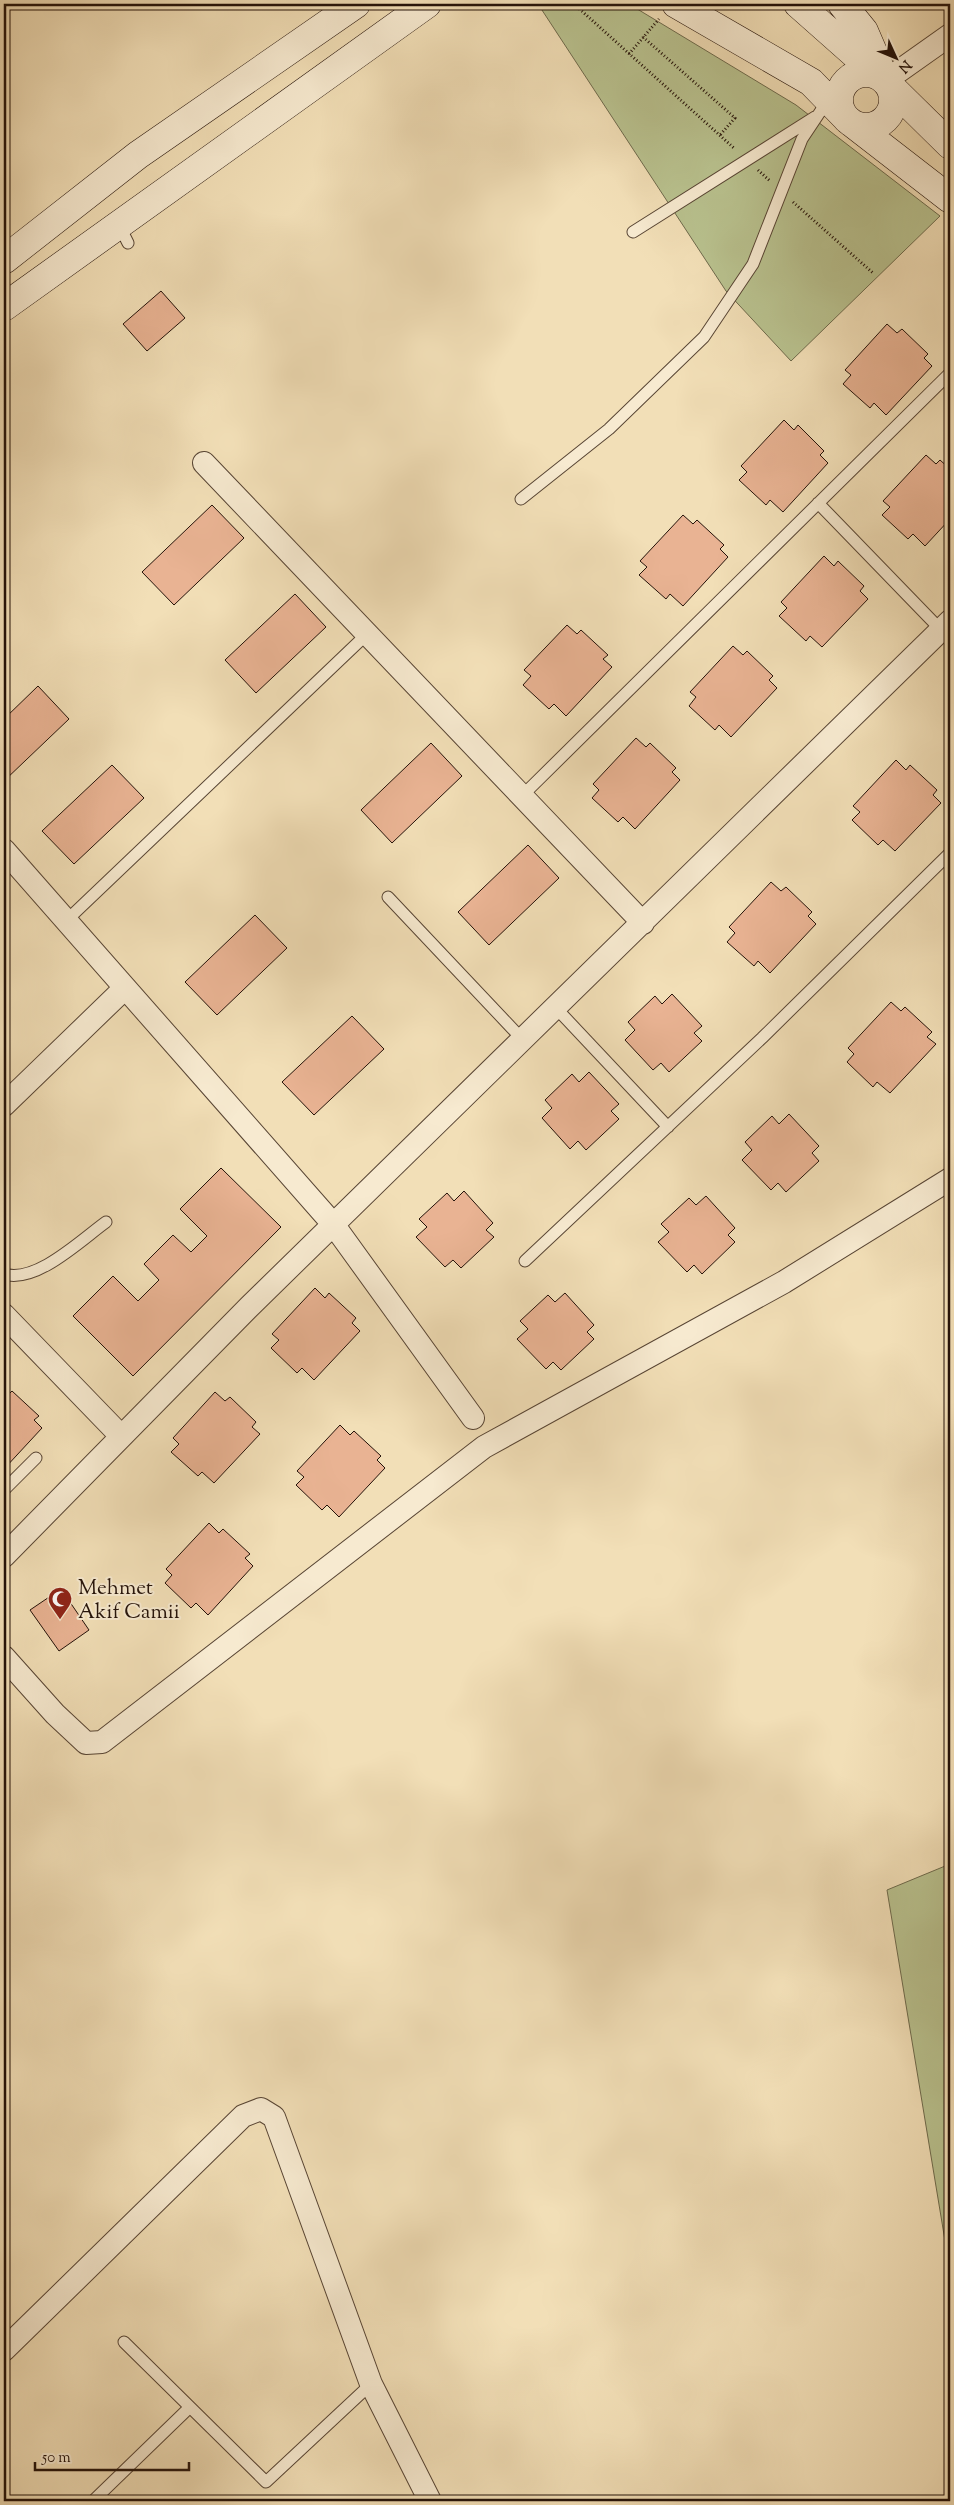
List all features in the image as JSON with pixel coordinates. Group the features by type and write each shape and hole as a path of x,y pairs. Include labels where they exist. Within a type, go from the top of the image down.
{"main road":[{"path":"4,260 138,155 356,4"},
{"path":"4,306 123,233 426,4"},
{"path":"798,4 885,81 950,145"},
{"path":"668,10 811,82 824,107 856,125 874,126 889,115 893,97 864,31 842,4"},
{"path":"885,81 870,73 861,74 846,82 839,97 843,114 848,120 950,199"}],"street":[{"path":"885,81 950,35"},
{"path":"204,463 643,923"},
{"path":"4,1556 333,1224 946,625"},
{"path":"4,850 333,1224 473,1418"},
{"path":"4,1105 125,988"},
{"path":"4,1657 72,1731 86,1743 102,1742 484,1447 784,1282 950,1179"},
{"path":"4,1315 121,1436"},
{"path":"4,2350 243,2116 261,2110 274,2117 371,2384 430,2501"}],"lane":[{"path":"633,232 747,160 824,107"},
{"path":"521,499 609,429 704,337 753,264 802,139 824,107"},
{"path":"522,796 950,373"},
{"path":"818,503 946,625"},
{"path":"66,921 367,634"},
{"path":"525,1262 762,1038 950,853"},
{"path":"388,897 523,1040"},
{"path":"556,1008 668,1127"},
{"path":"4,1274 12,1276 42,1269 106,1222"},
{"path":"4,1490 36,1458"},
{"path":"124,2342 266,2482 371,2384"},
{"path":"93,2501 190,2408"}],"path":[{"path":"574,4 873,273"},
{"path":"629,54 668,10"},
{"path":"643,37 734,118 720,135"}],"green space":[{"path":"538,4 629,4 796,105 940,216 791,361 726,291"},
{"path":"950,1864 950,2271 887,1890"}],"building":[{"path":"161,291 185,318 147,351 123,324"},
{"path":"887,324 897,333 902,329 928,354 924,358 932,366 886,415 874,403 870,408 843,384 851,375 845,370"},
{"path":"784,420 794,430 798,425 824,451 820,455 828,463 783,512 770,500 766,505 739,480 747,472 741,466"},
{"path":"926,455 936,464 940,460 950,469 950,519 925,546 913,534 908,539 882,515 890,507 883,501"},
{"path":"212,505 244,538 174,605 142,572"},
{"path":"683,515 693,524 697,520 724,545 720,549 728,557 683,606 670,594 666,599 639,575 647,567 640,561"},
{"path":"824,556 834,566 838,561 864,586 860,591 868,599 822,647 810,636 806,641 779,616 787,608 781,602"},
{"path":"295,594 326,627 256,693 225,660"},
{"path":"567,625 577,634 581,630 608,655 603,659 612,667 566,716 554,704 549,709 523,685 531,676 524,670"},
{"path":"733,646 743,655 747,651 773,676 769,680 777,688 731,737 719,725 715,730 689,706 696,697 690,692"},
{"path":"38,686 69,719 4,781 4,719"},
{"path":"636,738 646,747 650,743 676,768 672,772 680,780 635,829 623,817 618,822 592,798 599,790 593,784"},
{"path":"431,743 462,776 392,843 361,810"},
{"path":"896,760 906,770 910,765 937,790 933,795 941,803 895,851 883,840 878,845 852,820 860,812 853,806"},
{"path":"112,765 144,798 74,864 42,831"},
{"path":"528,845 559,878 489,945 458,912"},
{"path":"771,882 781,891 786,887 812,912 808,916 816,924 770,973 758,961 754,966 727,942 735,933 729,927"},
{"path":"255,915 287,948 217,1015 185,982"},
{"path":"672,994 702,1026 694,1033 702,1041 669,1072 661,1063 653,1070 625,1040 635,1030 628,1022 655,996 662,1004"},
{"path":"891,1002 901,1011 905,1007 932,1032 927,1037 936,1044 890,1093 877,1082 873,1087 847,1062 854,1054 848,1048"},
{"path":"352,1016 384,1049 314,1115 282,1082"},
{"path":"589,1072 619,1104 611,1111 619,1119 586,1150 578,1141 570,1149 542,1118 552,1108 545,1100 572,1074 579,1082"},
{"path":"789,1114 819,1146 812,1153 819,1161 786,1192 778,1183 771,1190 742,1160 752,1150 745,1142 772,1116 779,1124"},
{"path":"221,1168 281,1227 133,1376 73,1316 113,1276 138,1301 159,1280 144,1264 173,1235 191,1252 207,1236 180,1209"},
{"path":"464,1191 493,1223 486,1230 494,1237 461,1268 453,1260 445,1267 416,1237 427,1227 419,1219 447,1193 454,1201"},
{"path":"706,1196 735,1228 728,1235 735,1242 702,1274 694,1265 687,1272 658,1242 669,1232 661,1224 689,1198 696,1205"},
{"path":"315,1288 325,1298 329,1293 356,1318 352,1323 360,1331 314,1380 302,1368 297,1373 271,1348 279,1340 272,1334"},
{"path":"565,1293 594,1325 587,1332 594,1339 561,1370 553,1362 546,1369 517,1339 528,1329 520,1321 548,1295 555,1302"},
{"path":"4,1391 8,1395 12,1391 39,1416 34,1420 42,1428 4,1469"},
{"path":"215,1392 225,1401 230,1397 256,1422 252,1427 260,1434 214,1483 202,1472 198,1476 171,1452 179,1444 173,1438"},
{"path":"340,1425 350,1435 354,1431 381,1456 377,1460 385,1468 339,1517 327,1505 322,1510 296,1485 304,1477 297,1471"},
{"path":"209,1523 219,1533 223,1529 250,1554 245,1558 253,1566 208,1615 196,1603 191,1608 165,1583 172,1575 166,1569"},
{"name":"Mehmet Akif Camii","path":"61,1589 89,1630 59,1651 30,1610"}],"place":[{"name":"Mehmet Akif Camii","path":"60,1620"}]}
